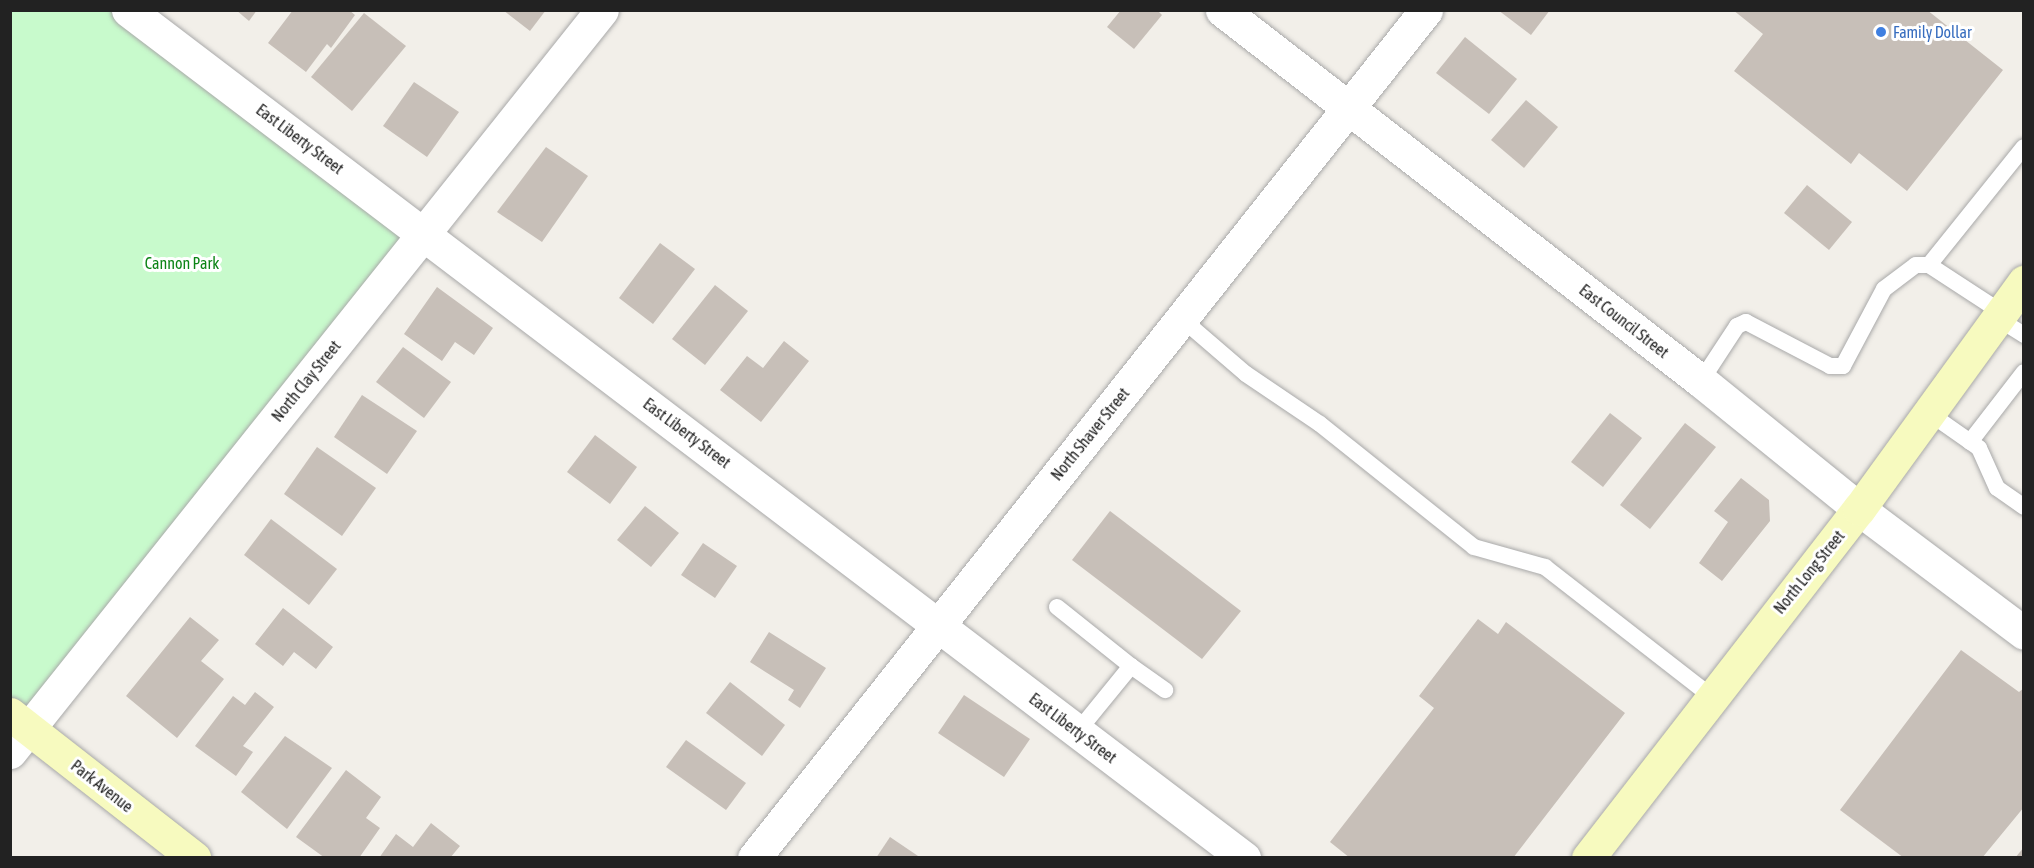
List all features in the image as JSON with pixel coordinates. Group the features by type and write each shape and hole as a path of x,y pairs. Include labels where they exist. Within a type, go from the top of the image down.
{"street":[{"name":"East Liberty Street","path":"128,10 425,233 1244,858"},
{"name":"North Clay Street","path":"17,731 425,233 602,10"},
{"name":"East Council Street","path":"1222,10 1701,381 1859,509 2024,633"},
{"name":"North Shaver Street","path":"754,858 1426,10"},
{"name":"North Long Street","path":"1588,858 1711,696 1859,509 1929,413 2007,322 2024,282"},
{"name":"Park Avenue","path":"17,731 194,858"}],"lane":[{"path":"1929,265 2024,147"},
{"path":"1701,381 1737,326 1746,322 1830,366 1843,366 1884,289 1916,265 1929,265 2007,322"},
{"path":"1182,319 1246,374 1320,424 1474,547 1545,567 1711,696"},
{"path":"1970,442 2024,372"},
{"path":"1929,413 1979,448 1997,488 2024,507"},
{"path":"1057,607 1165,690"},
{"path":"1078,731 1131,666"}],"green space":[{"name":"Cannon Park","path":"10,11 129,11 425,233 29,728 10,714"}],"building":[{"path":"236,10 257,10 249,21"},
{"path":"293,10 349,10 355,15 331,48 327,44 306,72 268,43"},
{"path":"503,10 546,10 530,31"},
{"path":"1121,10 1157,10 1162,15 1134,49 1107,27"},
{"path":"1498,10 1550,10 1531,35"},
{"path":"1733,10 1927,10 2003,70 1907,191 1859,153 1851,164 1734,71 1763,34"},
{"path":"364,13 406,46 352,111 311,77"},
{"path":"1465,37 1517,79 1489,114 1436,73"},
{"path":"414,82 459,112 427,157 383,126"},
{"path":"1526,100 1558,127 1524,168 1491,140"},
{"path":"546,147 588,176 542,242 497,212"},
{"path":"1807,185 1852,222 1829,250 1784,213"},
{"path":"660,243 695,269 653,324 619,298"},
{"path":"715,285 748,311 705,365 672,339"},
{"path":"437,287 493,328 474,355 455,342 442,361 404,334"},
{"path":"784,341 809,361 761,422 720,390 747,356 763,368"},
{"path":"403,347 451,382 424,418 376,382"},
{"path":"362,395 417,431 387,474 334,437"},
{"path":"1610,413 1642,438 1603,487 1571,462"},
{"path":"1685,423 1716,447 1650,529 1620,505"},
{"path":"595,435 637,467 610,504 567,472"},
{"path":"317,447 376,488 342,536 284,494"},
{"path":"1741,478 1769,500 1770,521 1722,581 1699,563 1728,522 1714,511"},
{"path":"645,506 679,533 651,567 617,540"},
{"path":"1110,511 1241,611 1202,659 1072,560"},
{"path":"271,519 337,569 309,605 244,555"},
{"path":"703,543 737,566 715,598 681,575"},
{"path":"283,608 333,647 316,669 294,652 283,666 255,644"},
{"path":"190,617 219,640 201,661 224,679 177,738 126,696"},
{"path":"1478,619 1498,634 1506,622 1625,713 1513,858 1350,858 1330,842 1434,708 1419,696"},
{"path":"769,632 826,668 800,708 788,700 794,690 750,662"},
{"path":"1961,650 2019,692 2024,688 2024,807 1982,858 1904,858 1840,810"},
{"path":"730,682 785,725 762,756 706,713"},
{"path":"255,692 274,707 243,746 253,752 236,776 195,746 233,696 245,705"},
{"path":"964,695 1030,739 1004,777 938,733"},
{"path":"285,736 332,768 287,829 241,792"},
{"path":"686,740 746,783 726,810 666,767"},
{"path":"346,770 381,797 366,818 380,828 359,858 325,858 296,837"},
{"path":"431,823 460,846 450,858 379,858 396,834 413,847"},
{"path":"890,837 921,858 876,858"},
{"path":"2024,847 2024,858 2015,858"}],"place":[{"name":"Family Dollar","path":"1881,32"}]}
